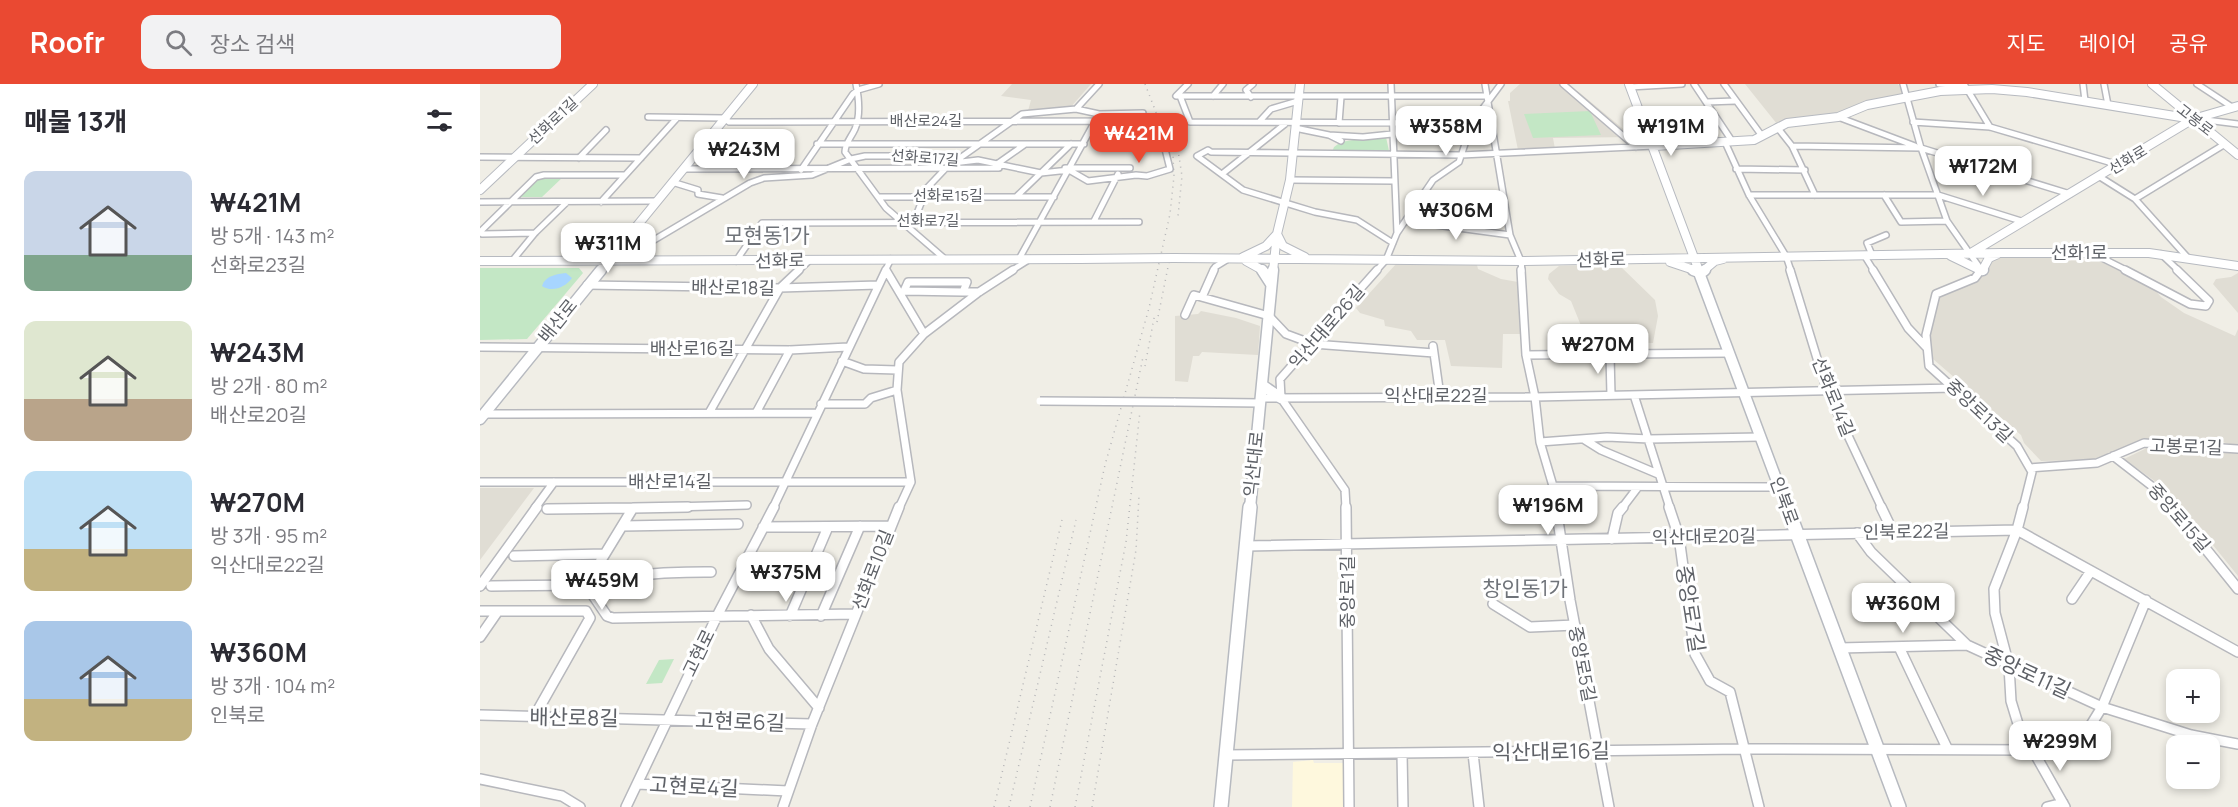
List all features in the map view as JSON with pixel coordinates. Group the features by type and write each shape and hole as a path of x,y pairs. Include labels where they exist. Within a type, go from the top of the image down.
{"street":[{"name":"선화로1길","path":"480,190 592,84"},
{"name":"배산로","path":"482,416 753,84"},
{"path":"797,177 857,87 879,84"},
{"path":"1076,109 1099,84"},
{"path":"1188,84 1176,96 1488,99"},
{"path":"1213,96 1223,84"},
{"path":"1251,96 1246,90 1253,84"},
{"name":"익산대로","path":"1221,807 1271,284 1277,234 1290,180 1300,84"},
{"path":"1390,84 1396,233"},
{"name":"중앙로5길","path":"1485,84 1510,235 1521,261 1526,355 1535,397 1540,442 1553,486 1575,626 1609,807"},
{"path":"1396,233 1433,180 1459,162 1472,123 1501,84"},
{"path":"1563,84 1636,147"},
{"path":"1630,86 1682,84"},
{"name":"선화로14길","path":"1694,84 1707,102 1729,142 1736,169 1785,256 1827,391 1893,532"},
{"path":"1724,84 1762,136"},
{"path":"1903,84 1921,148 1947,222 1982,271"},
{"path":"1939,84 2027,92 2193,119 2238,124"},
{"path":"2021,84 2027,92"},
{"path":"2083,84 2085,101"},
{"path":"2104,84 2108,105"},
{"name":"고봉로","path":"2152,84 2238,155"},
{"path":"2196,84 2235,106"},
{"name":"인북로","path":"1630,86 1899,807"},
{"path":"1393,243 1356,220 1315,212 1243,190 1197,156 1208,150 1245,153 1461,155 1754,140 1787,123 1838,117 1867,105 1966,86"},
{"path":"1966,86 1990,127"},
{"path":"857,87 859,121 854,134 845,145 845,152 886,208 945,259"},
{"path":"1180,96 1190,122 1258,122 1295,126 1339,123 1472,123"},
{"path":"1339,123 1341,97"},
{"path":"1258,122 1271,109 1298,98"},
{"path":"1707,102 1736,101"},
{"path":"2165,114 2179,110 2176,105"},
{"path":"2176,105 2193,111 2217,112"},
{"name":"선화로","path":"480,261 1173,258 1521,261 1970,253 2100,177 2193,119 2235,106"},
{"path":"914,220 919,213 922,196 946,168 1010,122 1027,113 1076,109 1099,114 1143,112"},
{"path":"2207,119 2217,112"},
{"path":"1018,259 1099,114"},
{"path":"2165,114 2178,118 2183,127 2198,126 2208,129 2207,119"},
{"name":"배산로24길","path":"648,117 724,118 729,122 1128,121 1161,133 1170,169 1147,176 1116,178"},
{"path":"1838,117 1921,148 2070,194"},
{"path":"600,202 676,118"},
{"path":"1913,122 1990,127 2119,165"},
{"path":"1222,174 1281,124 1329,135 1363,137 1392,135"},
{"path":"1777,127 1792,146 1815,195"},
{"path":"579,158 606,130"},
{"path":"1329,135 1341,141"},
{"path":"817,144 1084,144"},
{"path":"1017,196 1038,180 1071,144"},
{"path":"2135,198 2225,144"},
{"path":"997,164 1025,145"},
{"path":"1792,146 1921,148"},
{"name":"선화로17길","path":"622,243 638,245 649,243 722,198 764,178 812,175 851,159 866,156 898,156 953,163 978,160 1009,168"},
{"name":"선화로1길","path":"480,157 513,159"},
{"path":"513,159 641,158"},
{"path":"684,169 829,167 1045,170 1130,168"},
{"path":"1094,221 1121,168"},
{"path":"1070,169 1088,181 1116,178"},
{"path":"1736,169 1805,170"},
{"path":"535,233 482,234 480,232 536,177 625,174"},
{"path":"2100,177 2135,198 2188,258"},
{"path":"1290,180 1393,181"},
{"path":"672,183 698,190 698,194 722,198"},
{"path":"1749,195 1938,195 2021,222"},
{"path":"1884,195 1901,222 1947,222"},
{"name":"선화로15길","path":"879,197 1054,196"},
{"path":"480,202 657,201"},
{"path":"512,261 535,233 567,202"},
{"name":"선화로7길","path":"736,261 762,223 914,220 1139,222"},
{"path":"1406,221 1510,235"},
{"name":"익산대로26길","path":"1281,398 1280,379 1386,260 1396,233"},
{"path":"1202,297 1215,267 1266,246 1277,234 1283,246 1311,260"},
{"path":"1887,234 1867,243 1868,255 1908,328 1926,347"},
{"path":"2000,236 2000,246 2003,249 2025,253"},
{"path":"1658,259 1679,252 1688,241 1710,253 1727,258"},
{"name":"선화1로","path":"1970,253 2161,254 2238,266"},
{"path":"1926,347 1926,335 1938,291 1975,278 1989,258 2001,253"},
{"path":"1936,254 1962,260 1982,271"},
{"path":"2094,254 2190,304 2206,306 2209,301 2161,254"},
{"path":"1658,259 1701,273 1715,261 1727,258"},
{"path":"911,482 897,390 899,362 924,334 979,292 1030,259"},
{"path":"1232,259 1256,264 1266,274 1271,284 1279,272 1292,264 1311,260"},
{"path":"709,413 780,288 810,260"},
{"name":"고현로","path":"626,807 717,616 786,483 816,413 891,260"},
{"path":"886,270 924,334"},
{"path":"963,292 967,282 908,282 904,291 963,292 979,292"},
{"name":"배산로18길","path":"587,285 780,288 878,285"},
{"path":"1185,315 1194,295 1269,316 1286,334 1313,344 1434,349 1440,396"},
{"name":"배산로16길","path":"480,347 790,350 848,347"},
{"name":"중앙로13길","path":"1926,347 1929,366 2017,446 2030,468"},
{"path":"756,413 790,350"},
{"path":"1526,355 1729,353"},
{"path":"1610,355 1611,395"},
{"path":"842,361 864,369 897,370"},
{"path":"1262,385 1281,398"},
{"name":"익산대로22길","path":"1040,401 1261,401 1281,398 1535,397 1954,388"},
{"path":"821,404 865,404 871,398 897,390"},
{"name":"중앙로7길","path":"1634,395 1649,439 1661,487 1679,537 1695,654 1710,681 1730,693 1759,807"},
{"name":"중앙로1길","path":"1281,398 1345,490 1348,544 1349,807"},
{"path":"482,416 816,413"},
{"path":"1540,442 1607,437 1649,439 1760,437"},
{"path":"1585,440 1601,450 1658,474"},
{"name":"고봉로1길","path":"2030,468 2097,463 2144,444 2238,449"},
{"name":"중앙로15길","path":"2113,456 2162,494 2238,590"},
{"path":"2030,468 2032,472 2017,530 1998,578 1993,598 2009,666 2011,701 2031,750 2064,805 2047,807"},
{"name":"배산로14길","path":"480,482 911,482"},
{"path":"480,586 554,482"},
{"name":"선화로10길","path":"783,807 812,724 890,526 911,482"},
{"path":"1553,486 1779,488"},
{"path":"1612,539 1618,513 1638,487"},
{"path":"547,509 747,505"},
{"path":"589,589 605,554 633,508"},
{"path":"622,526 738,524"},
{"path":"821,616 860,526"},
{"path":"763,527 890,526"},
{"path":"790,616 828,527"},
{"path":"2017,530 2238,652"},
{"name":"인북로22길","path":"1796,535 2017,530"},
{"name":"중앙로11길","path":"1857,533 1871,552 1967,645 2102,707 2192,735 2238,744"},
{"name":"익산대로20길","path":"1246,546 1796,535"},
{"path":"514,556 605,554"},
{"path":"2072,598 2091,571"},
{"path":"491,586 589,589 628,575 711,572"},
{"path":"589,589 607,616 612,618 856,614"},
{"path":"2102,707 2146,600"},
{"path":"1493,604 1530,627 1575,626"},
{"path":"480,611 585,611 590,618 534,717"},
{"path":"480,637 498,611"},
{"path":"751,615 769,649 819,708"},
{"path":"1839,648 1967,645"},
{"path":"1899,647 1947,748"},
{"name":"익산대로16길","path":"1226,755 1877,748 2031,750 2078,746 2102,707"},
{"name":"배산로8길","path":"480,715 667,720"},
{"name":"고현로6길","path":"667,720 812,724"},
{"path":"1402,753 1403,807"},
{"path":"1473,753 1479,807"},
{"path":"480,779 562,796 580,807"},
{"name":"고현로4길","path":"637,784 788,791"}],"shaded area":[{"path":"1012,84 1091,84 1070,108 1028,111 1031,100 1001,96"},
{"path":"1520,84 1565,84 1580,93 1633,137 1553,138 1555,149 1518,150 1508,101 1510,101 1510,93"},
{"path":"1745,84 1898,84 1905,95 1837,115 1782,121 1777,124"},
{"path":"1994,257 2097,258 2155,290 2184,313 2235,336 2238,329 2238,446 2222,442 2140,441 2092,460 2041,461 2024,443 2021,435 1933,359 1931,353 1929,333 1942,291 1978,279 1987,270"},
{"path":"1396,264 1477,265 1478,269 1501,279 1518,282 1523,334 1503,334 1502,368 1451,366 1445,340 1417,340 1411,331 1385,326 1384,320 1360,313 1356,308"},
{"path":"1618,264 1655,300 1658,316 1653,343 1615,342 1597,336 1586,338 1571,301 1559,294 1548,279 1549,274 1559,266"},
{"path":"2238,273 2238,313 2213,284 2216,279 2231,277"},
{"path":"1201,311 1236,318 1260,326 1258,355 1202,352 1199,356 1193,356 1188,382 1175,381 1175,316 1198,314"},
{"path":"2149,447 2238,453 2238,576 2170,492 2124,459"},
{"path":"480,488 534,488 480,560"},
{"path":"1313,760 1314,763 1343,763 1344,807 1292,807 1293,762"}],"green space":[{"path":"1590,111 1601,135 1533,138 1524,114"},
{"path":"1377,136 1386,137 1389,151 1332,152 1334,147 1341,142"},
{"path":"540,177 563,177 542,197 518,197"},
{"path":"480,268 579,268 583,273 527,339 480,340"},
{"path":"674,659 662,683 646,684 659,660"}],"water":[{"path":"566,273 572,278 563,286 550,289 542,286 548,278"}],"railway":[{"path":"1030,807 1105,465 1149,308 1170,214 1174,176 1173,156 1145,84"},
{"path":"1176,137 1182,176 1178,216"},
{"path":"1157,322 1171,252"},
{"path":"1145,366 1155,313"},
{"path":"1050,807 1143,357"},
{"path":"1075,807 1126,542 1140,411"},
{"path":"1092,807 1136,550 1139,496"},
{"path":"994,807 1062,520"},
{"path":"1009,807 1076,520"}],"district":[{"name":"모현동1가","path":"767,236"},
{"name":"창인동1가","path":"1525,589"}]}
